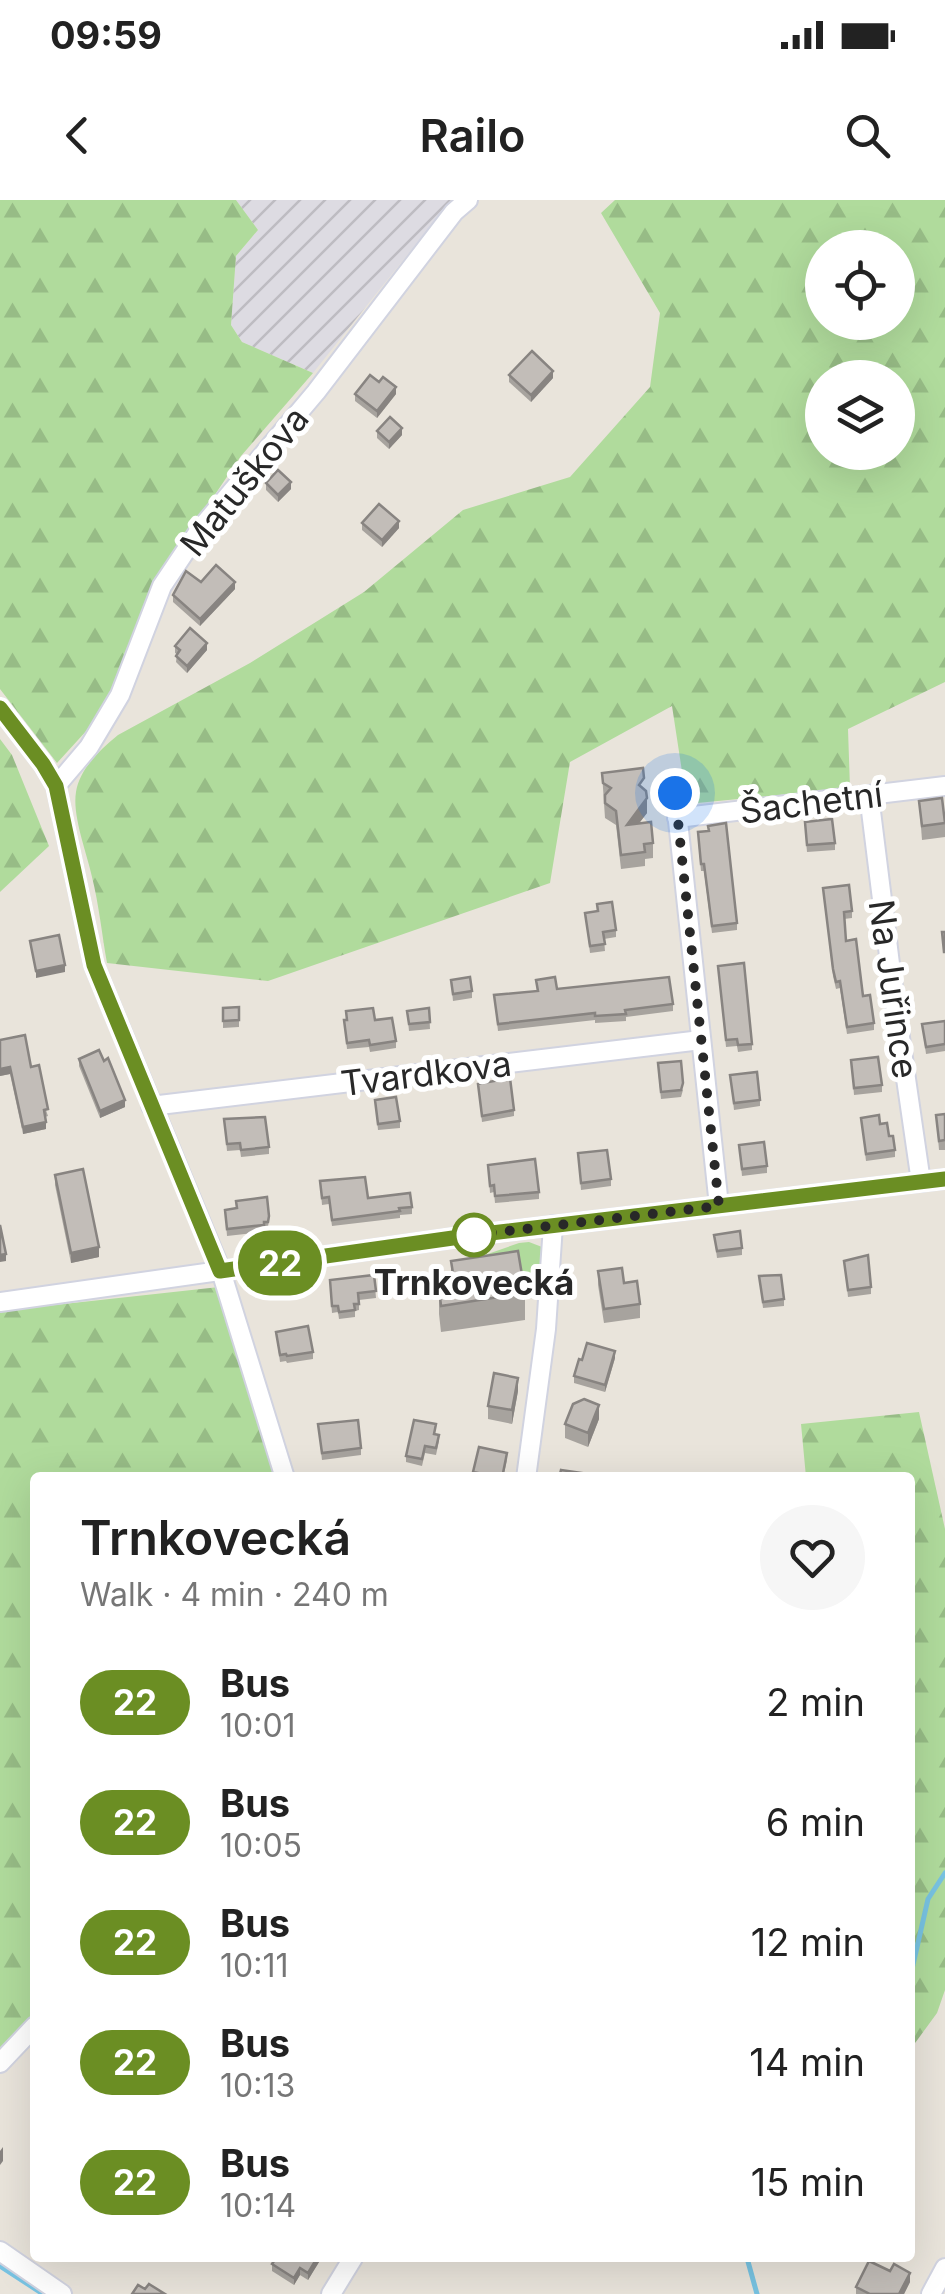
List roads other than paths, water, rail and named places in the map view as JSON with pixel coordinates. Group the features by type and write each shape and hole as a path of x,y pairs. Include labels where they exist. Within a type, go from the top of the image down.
{"street":[{"name":"Matuškova","path":"56,786 89,747 120,695 162,586 200,528 316,392 454,212 468,200"},
{"path":"0,708 56,786 94,965 220,1271 283,1472"},
{"name":"Šachetní","path":"678,818 945,786"},
{"path":"675,793 719,1206"},
{"name":"Na Juřince","path":"869,795 921,1182"},
{"name":"Tvardkova","path":"151,1106 701,1040"},
{"path":"0,1302 553,1225 945,1179"},
{"path":"527,1472 546,1329 553,1225"},
{"path":"0,2063 30,2031"},
{"path":"0,2251 62,2294"},
{"path":"331,2294 350,2262"},
{"path":"931,2294 945,2268"}],"waterway":[{"path":"915,1956 928,1899 945,1873"},
{"path":"748,2262 757,2294"},
{"path":"0,2266 43,2294"}],"place":[{"name":"Trnkovecká","path":"474,1235"}]}
